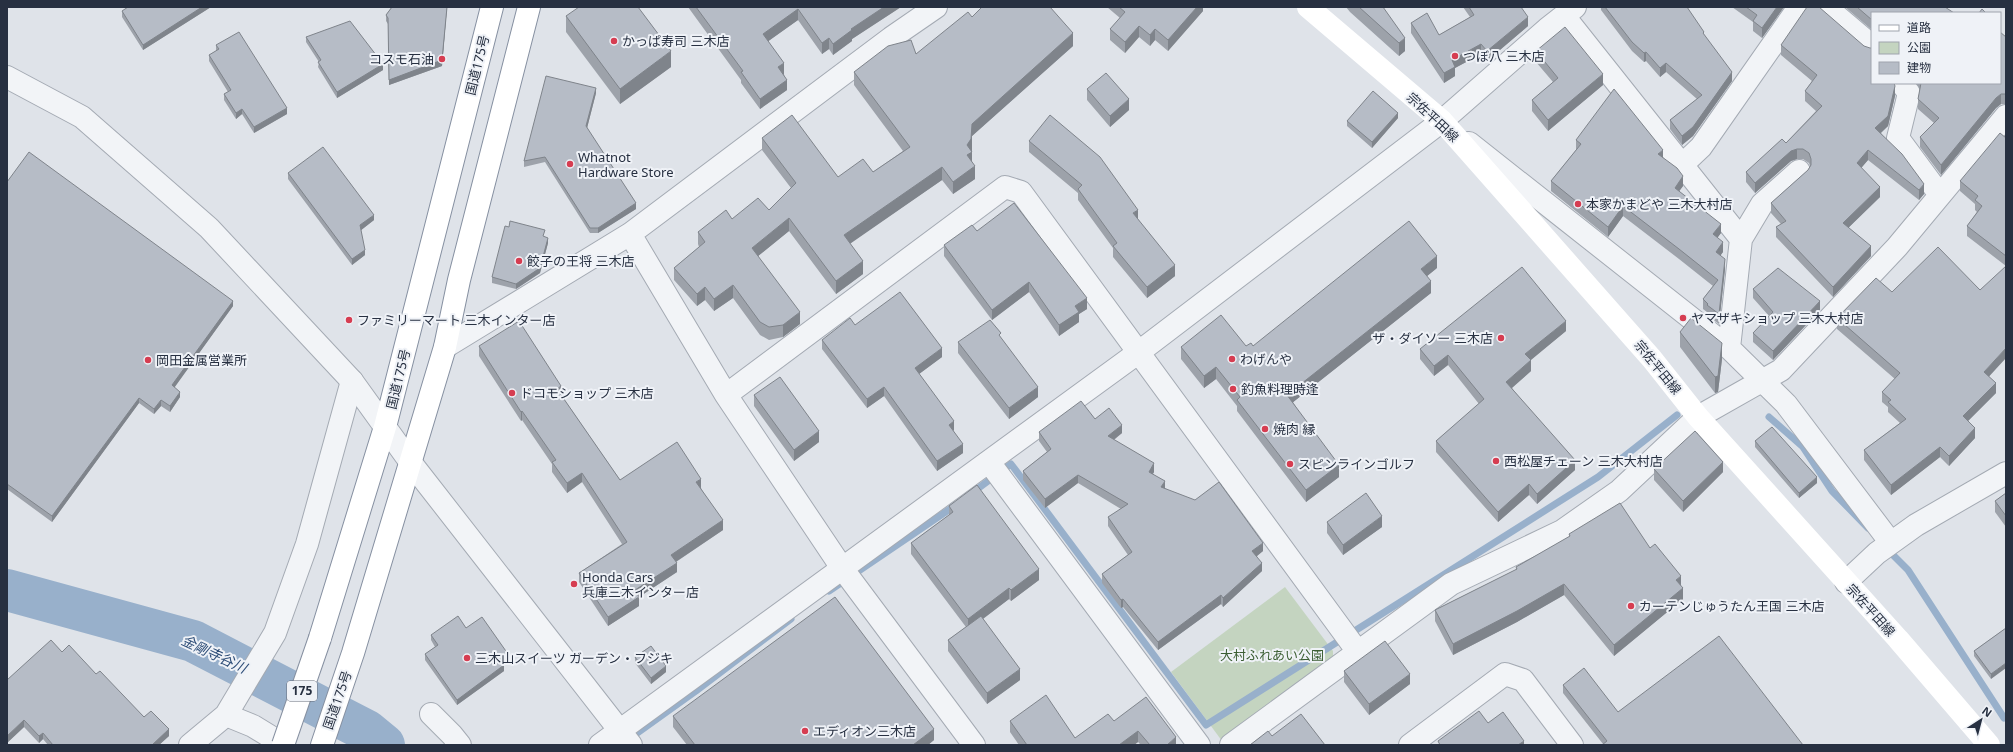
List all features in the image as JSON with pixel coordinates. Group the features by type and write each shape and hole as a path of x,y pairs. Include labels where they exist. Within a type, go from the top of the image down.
{"main road":[{"name":"国道175号","path":"284,745 320,638 385,427 492,7"},
{"name":"国道175号","path":"322,745 353,653 445,347 459,280 530,7"},
{"name":"宗佐平田線","path":"1308,7 1442,121 1652,358 1698,417 1846,582 1989,745"}],"street":[{"path":"445,347 630,234 891,38 936,7"},
{"path":"1682,164 1701,147 1799,7"},
{"path":"1826,7 1871,45"},
{"path":"600,745 625,738 842,568 1139,352 1442,121 1570,11 1682,164 1741,240"},
{"path":"7,78 82,116 209,228 352,381 411,463 625,738"},
{"path":"1902,84 1909,93 1898,138 1940,195"},
{"path":"1231,745 1451,584 1569,526 1619,491 1698,417 1781,370 1897,247 2006,116"},
{"path":"1442,121 1729,348 1786,404 1890,543"},
{"path":"1729,348 1741,240 1762,204 1799,171"},
{"path":"726,395 1005,187 1022,192 1358,652"},
{"path":"630,234 726,395 842,568 974,745"},
{"path":"190,745 226,715 275,633 308,544 352,381"},
{"path":"989,462 1199,745"},
{"path":"1846,582 1877,553 1916,525 2006,473"},
{"path":"1416,743 1505,674 1523,680 1572,745"},
{"path":"431,714 460,745"},
{"path":"226,715 253,726 284,745"}],"green space":[{"name":"大村ふれあい公園","path":"1285,587 1333,651 1333,668 1225,745 1171,672"}],"building":[{"path":"128,7 202,7 143,45 122,11"},
{"path":"392,7 447,7 442,60 389,80 388,18 386,15"},
{"path":"579,7 638,7 671,51 620,89 566,16"},
{"path":"696,7 884,7 851,29 852,30 833,44 829,38 822,43 798,9 763,34 784,63 778,67 787,80 760,99 741,72 743,71"},
{"path":"982,7 1050,7 1073,33 972,124 971,139 967,145 972,152 967,155 975,166 953,182 942,167 844,235 863,261 836,281 789,218 752,248 800,312 783,325 769,327 760,322 733,285 714,299 705,287 697,294 674,268 705,242 698,232 726,210 732,219 758,198 769,210 796,183 762,138 792,115 838,177 863,159 873,172 910,147 854,72 888,46 911,40 916,54 968,12 972,17"},
{"path":"1119,7 1197,7 1168,40 1155,29 1150,35 1139,26 1125,42 1110,29 1125,12"},
{"path":"1359,7 1383,7 1405,38 1399,43"},
{"path":"1469,7 1521,7 1528,17 1487,51 1481,44 1452,60 1455,67 1444,73 1411,23 1427,13 1439,35 1474,15"},
{"path":"1605,7 1687,7 1704,32 1703,33 1732,72 1693,127 1682,136 1670,120 1702,95 1666,63 1660,68 1646,52 1644,53 1632,42"},
{"path":"1746,7 1777,7 1762,28 1753,21 1757,15"},
{"path":"1807,7 1819,7 1864,46 1871,48 1871,84 1894,84 1895,86 1888,116 1875,128 1902,154 1924,184 1919,190 1868,150 1857,163 1880,187 1843,223 1871,246 1833,287 1776,227 1786,221 1771,203 1808,170 1811,165 1809,153 1803,149 1791,151 1755,183 1746,172 1782,139 1786,143 1822,106 1805,91 1817,75 1781,45"},
{"path":"1857,7 1945,7 1952,12 1871,12 1871,19"},
{"path":"350,21 383,64 337,92 318,62 321,60 306,37"},
{"path":"1565,27 1603,74 1548,120 1532,100 1558,78 1536,51"},
{"path":"239,32 287,108 254,127 242,109 236,113 224,94 231,90 209,55 219,49 216,45"},
{"path":"2001,33 2006,37 2006,94 2001,94 1996,98 1941,165 1920,137 1939,118 1918,99 1921,84 2001,84"},
{"path":"1106,73 1129,99 1110,116 1087,89"},
{"path":"546,76 596,88 586,126 636,203 598,228 590,228 545,157 524,161"},
{"path":"1614,89 1663,150 1658,154 1677,168 1683,176 1675,188 1721,224 1713,234 1723,242 1716,252 1725,259 1719,314 1707,305 1708,304 1703,299 1718,280 1679,249 1623,206 1608,227 1551,181 1581,144 1576,140"},
{"path":"1373,91 1398,113 1372,142 1347,121"},
{"path":"1050,115 1100,157 1138,210 1133,213 1175,265 1147,287 1113,246 1117,243 1078,189 1082,185 1029,141"},
{"path":"2000,133 2006,138 2006,256 1967,226 1982,206 1975,200 1978,196 1960,181"},
{"path":"323,147 374,215 360,225 365,250 352,259 288,173"},
{"path":"29,152 233,301 172,385 180,392 170,406 161,400 154,409 139,398 52,516 7,484 7,182"},
{"path":"1014,203 1087,298 1075,306 1079,312 1059,325 1029,282 992,310 944,245 972,225 977,231"},
{"path":"510,221 545,230 543,236 548,238 540,268 516,284 492,277 505,226 509,227"},
{"path":"1409,221 1437,256 1421,269 1431,281 1287,395 1339,465 1306,490 1237,400 1240,397 1216,367 1204,376 1181,347 1221,315 1246,346 1251,343 1253,346"},
{"path":"1938,247 1980,290 2006,266 2006,348 1984,372 1996,383 1963,416 1975,428 1949,456 1940,447 1891,485 1864,450 1906,419 1888,402 1891,400 1882,392 1900,373 1837,318 1876,278 1892,292"},
{"path":"1522,267 1566,321 1525,354 1531,360 1506,382 1575,460 1537,494 1529,484 1498,512 1436,441 1484,399 1448,355 1434,366 1420,349"},
{"path":"1778,268 1820,301 1773,351 1753,333 1773,312 1753,289"},
{"path":"900,292 942,348 915,368 954,421 949,425 963,444 937,461 884,387 867,399 822,340 850,318 855,325"},
{"path":"1691,318 1722,343 1718,376 1715,377 1680,332"},
{"path":"990,320 1001,333 999,335 1038,387 1009,408 958,342"},
{"path":"519,321 561,386 557,389 620,480 677,442 701,479 696,482 723,520 671,555 677,563 635,590 639,597 608,617 579,573 627,542 582,473 567,483 552,462 556,460 522,411 521,412 479,346"},
{"path":"780,377 819,431 794,450 754,395"},
{"path":"1081,401 1095,419 1109,408 1122,425 1108,436 1154,463 1149,472 1165,481 1161,487 1195,500 1219,482 1263,543 1252,551 1262,563 1223,598 1221,595 1158,642 1123,599 1121,600 1102,574 1132,552 1108,517 1128,504 1078,475 1045,499 1023,471 1051,449 1039,432"},
{"path":"1772,427 1817,477 1799,493 1755,441"},
{"path":"1695,431 1723,462 1683,501 1654,469"},
{"path":"977,485 1039,569 1011,590 1009,588 968,619 911,543 953,512 949,506"},
{"path":"1366,493 1382,516 1343,545 1327,522"},
{"path":"2006,493 2006,516 1995,501"},
{"path":"1620,503 1650,548 1655,544 1681,576 1676,580 1683,588 1614,645 1564,584 1517,611 1453,644 1435,610 1517,569 1516,567 1570,536 1569,534"},
{"path":"835,597 934,729 913,745 695,745 673,716"},
{"path":"458,616 466,628 482,617 508,654 500,660 504,665 457,700 425,654 438,645 431,635"},
{"path":"981,616 1020,669 987,693 948,640"},
{"path":"2006,628 2006,663 1991,674 1974,651"},
{"path":"1719,636 1803,745 1602,745 1607,741 1563,685 1584,668 1618,712"},
{"path":"51,640 62,652 69,645 96,674 100,671 144,717 151,711 169,729 152,745 53,745 43,733 39,736 24,720 7,736 7,680"},
{"path":"1385,641 1410,674 1369,704 1344,671"},
{"path":"651,646 666,666 651,678 635,657"},
{"path":"1046,695 1075,738 1108,714 1114,721 1146,697 1176,737 1167,745 1150,745 1138,731 1119,745 1027,745 1010,721"},
{"path":"1479,711 1488,723 1503,712 1524,741 1518,745 1440,745 1438,741"},
{"path":"1301,714 1325,745 1250,745 1268,731 1272,736"}],"waterway":[{"path":"972,493 1011,464 1206,725 1598,477 1677,415"},
{"path":"1769,417 1803,447 1832,491 1868,528"},
{"path":"829,591 956,505"},
{"path":"1887,549 1908,570 2004,718"},
{"name":"金剛寺谷川","path":"7,590 193,641 367,731 384,745"},
{"path":"629,739 696,691 791,619"}],"place":[{"name":"かっぱ寿司 三木店","path":"614,41"},
{"name":"つぼ八 三木店","path":"1455,56"},
{"name":"コスモ石油","path":"442,59"},
{"name":"Whatnot Hardware Store","path":"570,164"},
{"name":"本家かまどや 三木大村店","path":"1578,204"},
{"name":"餃子の王将 三木店","path":"519,261"},
{"name":"ヤマザキショップ 三木大村店","path":"1683,318"},
{"name":"ファミリーマート 三木インター店","path":"349,320"},
{"name":"ザ・ダイソー 三木店","path":"1501,338"},
{"name":"わげんや","path":"1232,359"},
{"name":"岡田金属営業所","path":"148,360"},
{"name":"釣魚料理時逢","path":"1233,389"},
{"name":"ドコモショップ 三木店","path":"512,393"},
{"name":"焼肉 縁","path":"1265,429"},
{"name":"西松屋チェーン 三木大村店","path":"1496,461"},
{"name":"スピンラインゴルフ","path":"1290,464"},
{"name":"Honda Cars 兵庫三木インター店","path":"574,584"},
{"name":"カーテンじゅうたん王国 三木店","path":"1631,606"},
{"name":"三木山スイーツ ガーデン・フジキ","path":"467,658"},
{"name":"エディオン三木店","path":"805,731"}]}
